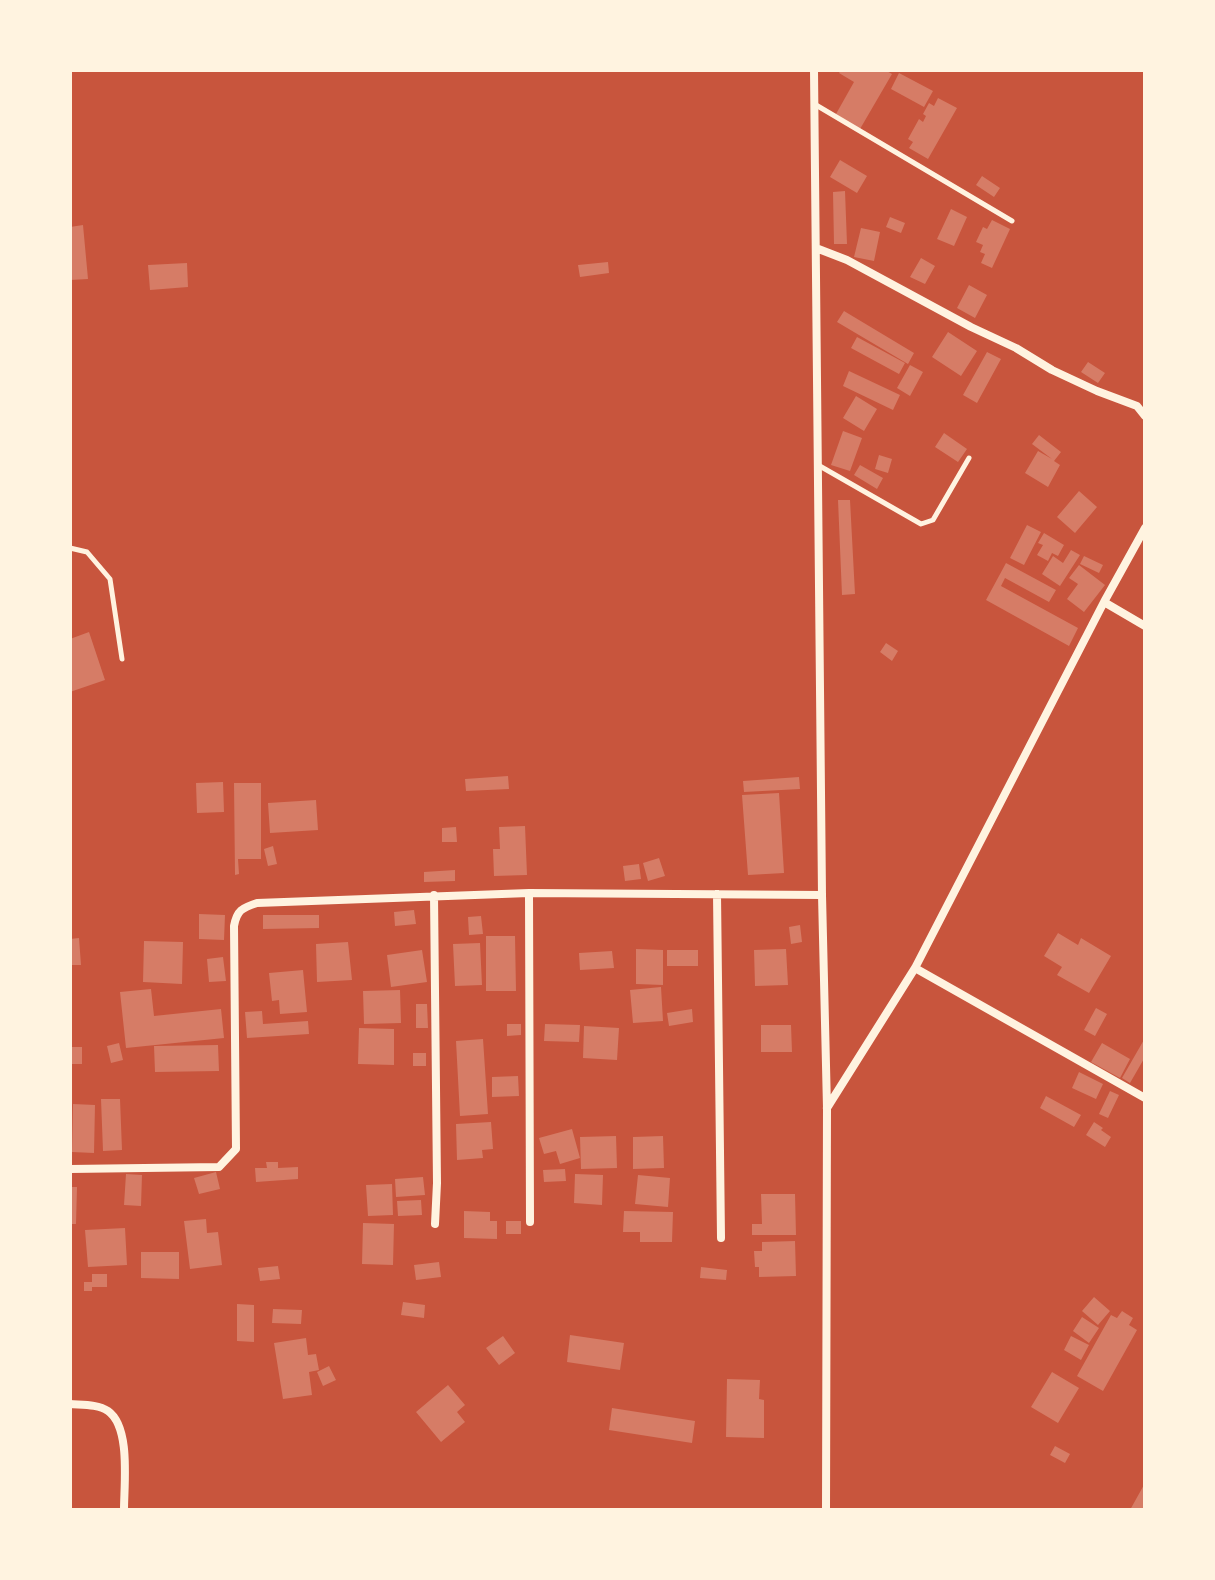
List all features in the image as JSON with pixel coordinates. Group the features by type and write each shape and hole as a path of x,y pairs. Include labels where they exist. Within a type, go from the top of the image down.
{"street":[{"path":"814,70 827,1108 826,1510"},
{"path":"816,248 847,260 1052,370 1137,406 1145,416"},
{"path":"827,1108 915,968 1145,528"},
{"path":"1104,602 1145,626"},
{"path":"70,1169 219,1167 236,1149 234,926 236,916 244,907 257,903 529,893 822,895"},
{"path":"529,893 530,1222"},
{"path":"717,894 721,1238"},
{"path":"434,895 435,1224"},
{"path":"915,968 1145,1098"},
{"path":"70,1404 107,1409 115,1419 123,1436 124,1510"}],"lane":[{"path":"815,105 1012,221"},
{"path":"818,465 921,524 933,520 969,458"},
{"path":"70,548 87,552 110,579 122,659"}],"building":[{"path":"841,70 885,70 892,74 860,129 836,114 854,82 839,73"},
{"path":"899,73 933,91 924,107 891,89"},
{"path":"938,98 957,108 928,159 909,148 913,142 908,139 919,119 923,122 926,116 923,114 929,103 934,106"},
{"path":"840,160 867,176 857,193 830,177"},
{"path":"982,176 1000,188 994,197 976,185"},
{"path":"845,191 847,244 834,244 833,192"},
{"path":"951,209 967,217 954,246 937,239"},
{"path":"890,217 905,223 901,233 886,227"},
{"path":"992,220 1010,229 992,268 981,263 985,254 980,252 983,245 976,242 983,227 987,229"},
{"path":"83,225 88,279 70,280 70,227"},
{"path":"861,228 880,232 874,261 854,257"},
{"path":"921,258 935,266 925,284 910,277"},
{"path":"608,262 609,273 580,277 578,265"},
{"path":"187,263 188,287 150,290 148,265"},
{"path":"969,285 987,295 975,318 957,308"},
{"path":"844,311 914,353 908,364 837,322"},
{"path":"948,332 977,351 961,376 932,357"},
{"path":"857,337 905,363 899,374 851,348"},
{"path":"987,352 1001,359 977,403 963,395"},
{"path":"1088,362 1105,373 1098,383 1081,372"},
{"path":"910,365 923,372 910,396 897,388"},
{"path":"849,371 900,395 893,410 843,386"},
{"path":"856,396 877,409 864,431 843,418"},
{"path":"843,431 862,438 850,471 831,465"},
{"path":"944,433 967,449 958,462 935,447"},
{"path":"1039,435 1061,452 1054,461 1060,465 1048,487 1025,473 1038,451 1052,459 1032,444"},
{"path":"879,455 892,459 888,473 875,469"},
{"path":"860,465 883,478 877,489 854,475"},
{"path":"1079,491 1097,507 1075,533 1057,517"},
{"path":"838,500 850,500 855,594 842,595"},
{"path":"1027,525 1041,532 1024,565 1010,558"},
{"path":"1044,533 1064,545 1058,556 1052,553 1048,561 1037,555 1043,545 1038,543"},
{"path":"1071,550 1080,555 1060,586 1042,574 1053,556 1063,563"},
{"path":"1084,556 1103,565 1099,573 1080,564"},
{"path":"1006,563 1056,590 1049,602 1005,578 1001,586 1078,628 1069,646 986,600"},
{"path":"1079,565 1105,585 1084,612 1067,599 1078,584 1069,578"},
{"path":"89,632 105,680 70,692 70,639"},
{"path":"886,643 898,651 892,661 880,652"},
{"path":"508,776 509,789 466,791 465,779"},
{"path":"799,777 800,789 744,792 743,781"},
{"path":"223,782 224,812 197,813 196,783"},
{"path":"234,783 261,783 261,859 238,859 239,874 235,875"},
{"path":"779,793 784,873 748,875 742,795"},
{"path":"316,800 318,830 270,833 268,803"},
{"path":"525,826 527,875 494,876 493,849 500,849 499,827"},
{"path":"456,827 457,842 442,842 442,828"},
{"path":"273,846 277,864 268,866 264,849"},
{"path":"659,858 665,876 648,881 643,863"},
{"path":"639,864 641,879 625,881 623,866"},
{"path":"455,870 455,881 424,882 424,872"},
{"path":"414,910 416,924 395,926 394,912"},
{"path":"199,914 225,915 224,940 199,939"},
{"path":"263,915 319,915 319,928 263,929"},
{"path":"481,916 483,934 469,935 468,917"},
{"path":"800,925 802,942 791,944 789,927"},
{"path":"1058,933 1078,945 1081,938 1111,956 1089,993 1057,975 1062,967 1044,956"},
{"path":"486,936 515,936 516,991 486,991"},
{"path":"79,938 81,965 70,965 70,939"},
{"path":"144,941 183,942 182,984 143,982"},
{"path":"348,942 352,980 317,982 316,944"},
{"path":"480,943 482,985 455,986 453,944"},
{"path":"636,949 663,950 663,985 636,984"},
{"path":"786,949 788,985 755,986 754,950"},
{"path":"422,950 427,982 391,987 387,955"},
{"path":"667,950 698,950 698,966 667,966"},
{"path":"612,951 614,968 580,970 579,953"},
{"path":"223,957 226,981 209,982 207,959"},
{"path":"303,970 307,1012 280,1014 279,1000 272,1001 269,973"},
{"path":"661,987 663,1021 633,1023 630,990"},
{"path":"151,989 154,1016 221,1009 224,1038 126,1048 120,992"},
{"path":"400,990 401,1023 364,1024 363,991"},
{"path":"416,1004 427,1004 428,1028 416,1028"},
{"path":"1096,1008 1107,1014 1095,1036 1084,1030"},
{"path":"692,1009 693,1022 669,1026 667,1013"},
{"path":"262,1011 263,1024 308,1021 309,1034 247,1038 245,1012"},
{"path":"507,1024 521,1024 521,1035 507,1036"},
{"path":"545,1024 580,1025 579,1042 544,1041"},
{"path":"761,1025 791,1025 792,1052 761,1052"},
{"path":"584,1026 619,1028 617,1060 583,1058"},
{"path":"359,1028 394,1029 394,1065 358,1064"},
{"path":"1145,1038 1145,1057 1130,1083 1122,1078"},
{"path":"483,1039 488,1114 460,1116 456,1041"},
{"path":"119,1043 123,1060 111,1063 107,1046"},
{"path":"1102,1043 1130,1059 1120,1078 1091,1062"},
{"path":"218,1045 219,1071 155,1072 154,1046"},
{"path":"70,1047 82,1047 82,1064 70,1064"},
{"path":"413,1053 426,1053 426,1066 413,1066"},
{"path":"1079,1072 1103,1084 1096,1099 1072,1088"},
{"path":"518,1076 519,1096 492,1097 492,1077"},
{"path":"1110,1091 1119,1095 1108,1118 1099,1114"},
{"path":"1046,1096 1081,1115 1074,1127 1040,1108"},
{"path":"101,1099 120,1099 122,1150 103,1151"},
{"path":"73,1104 95,1105 94,1153 72,1152"},
{"path":"491,1122 493,1149 482,1150 483,1158 457,1160 456,1124"},
{"path":"1094,1122 1111,1137 1105,1147 1086,1135"},
{"path":"572,1129 580,1158 560,1164 556,1151 544,1154 539,1138"},
{"path":"616,1136 617,1168 581,1169 580,1137"},
{"path":"663,1136 664,1168 633,1169 633,1137"},
{"path":"266,1162 278,1162 278,1168 298,1167 298,1179 256,1182 255,1168 267,1168"},
{"path":"565,1169 566,1181 544,1182 543,1170"},
{"path":"216,1172 220,1189 199,1194 194,1178"},
{"path":"126,1174 142,1175 141,1206 124,1205"},
{"path":"575,1174 603,1175 602,1205 574,1203"},
{"path":"638,1175 670,1178 668,1207 635,1204"},
{"path":"423,1177 425,1195 396,1197 395,1179"},
{"path":"392,1184 393,1215 368,1216 366,1185"},
{"path":"70,1187 77,1187 76,1224 70,1224"},
{"path":"761,1194 795,1194 796,1235 752,1235 752,1224 762,1224"},
{"path":"421,1200 422,1215 398,1216 397,1201"},
{"path":"464,1211 490,1212 490,1221 497,1221 497,1239 464,1238"},
{"path":"624,1211 673,1212 672,1242 640,1242 640,1232 623,1232"},
{"path":"206,1219 207,1233 218,1232 222,1265 190,1269 184,1221"},
{"path":"506,1221 521,1221 521,1234 506,1234"},
{"path":"363,1223 394,1224 393,1265 362,1264"},
{"path":"125,1228 127,1265 88,1267 85,1230"},
{"path":"795,1241 796,1276 759,1277 754,1251 762,1251 762,1242"},
{"path":"141,1252 179,1252 179,1279 141,1278"},
{"path":"439,1262 441,1277 416,1280 414,1265"},
{"path":"278,1266 280,1279 260,1281 258,1268"},
{"path":"701,1267 727,1270 726,1280 700,1278"},
{"path":"92,1274 107,1274 107,1287 92,1287 92,1291 84,1291 84,1282 92,1282"},
{"path":"1094,1297 1110,1311 1098,1325 1082,1311"},
{"path":"403,1302 425,1305 424,1318 401,1315"},
{"path":"237,1304 254,1305 254,1342 237,1341"},
{"path":"273,1309 302,1310 301,1324 272,1323"},
{"path":"1122,1311 1133,1318 1129,1325 1137,1330 1103,1391 1077,1376 1111,1315 1117,1318"},
{"path":"1082,1317 1099,1328 1089,1343 1073,1331"},
{"path":"570,1335 624,1343 620,1370 567,1362"},
{"path":"503,1336 515,1353 499,1365 486,1348"},
{"path":"1071,1336 1089,1345 1081,1360 1064,1350"},
{"path":"306,1338 308,1355 316,1354 319,1370 309,1372 312,1395 283,1399 274,1343"},
{"path":"329,1366 336,1380 323,1386 317,1372"},
{"path":"1052,1372 1079,1388 1058,1423 1031,1407"},
{"path":"727,1379 760,1380 759,1399 764,1400 764,1438 726,1437"},
{"path":"448,1385 465,1405 457,1412 465,1422 441,1442 416,1412"},
{"path":"612,1408 695,1421 692,1443 609,1430"},
{"path":"1055,1446 1070,1454 1065,1463 1050,1455"},
{"path":"1145,1483 1145,1510 1130,1510"}]}
